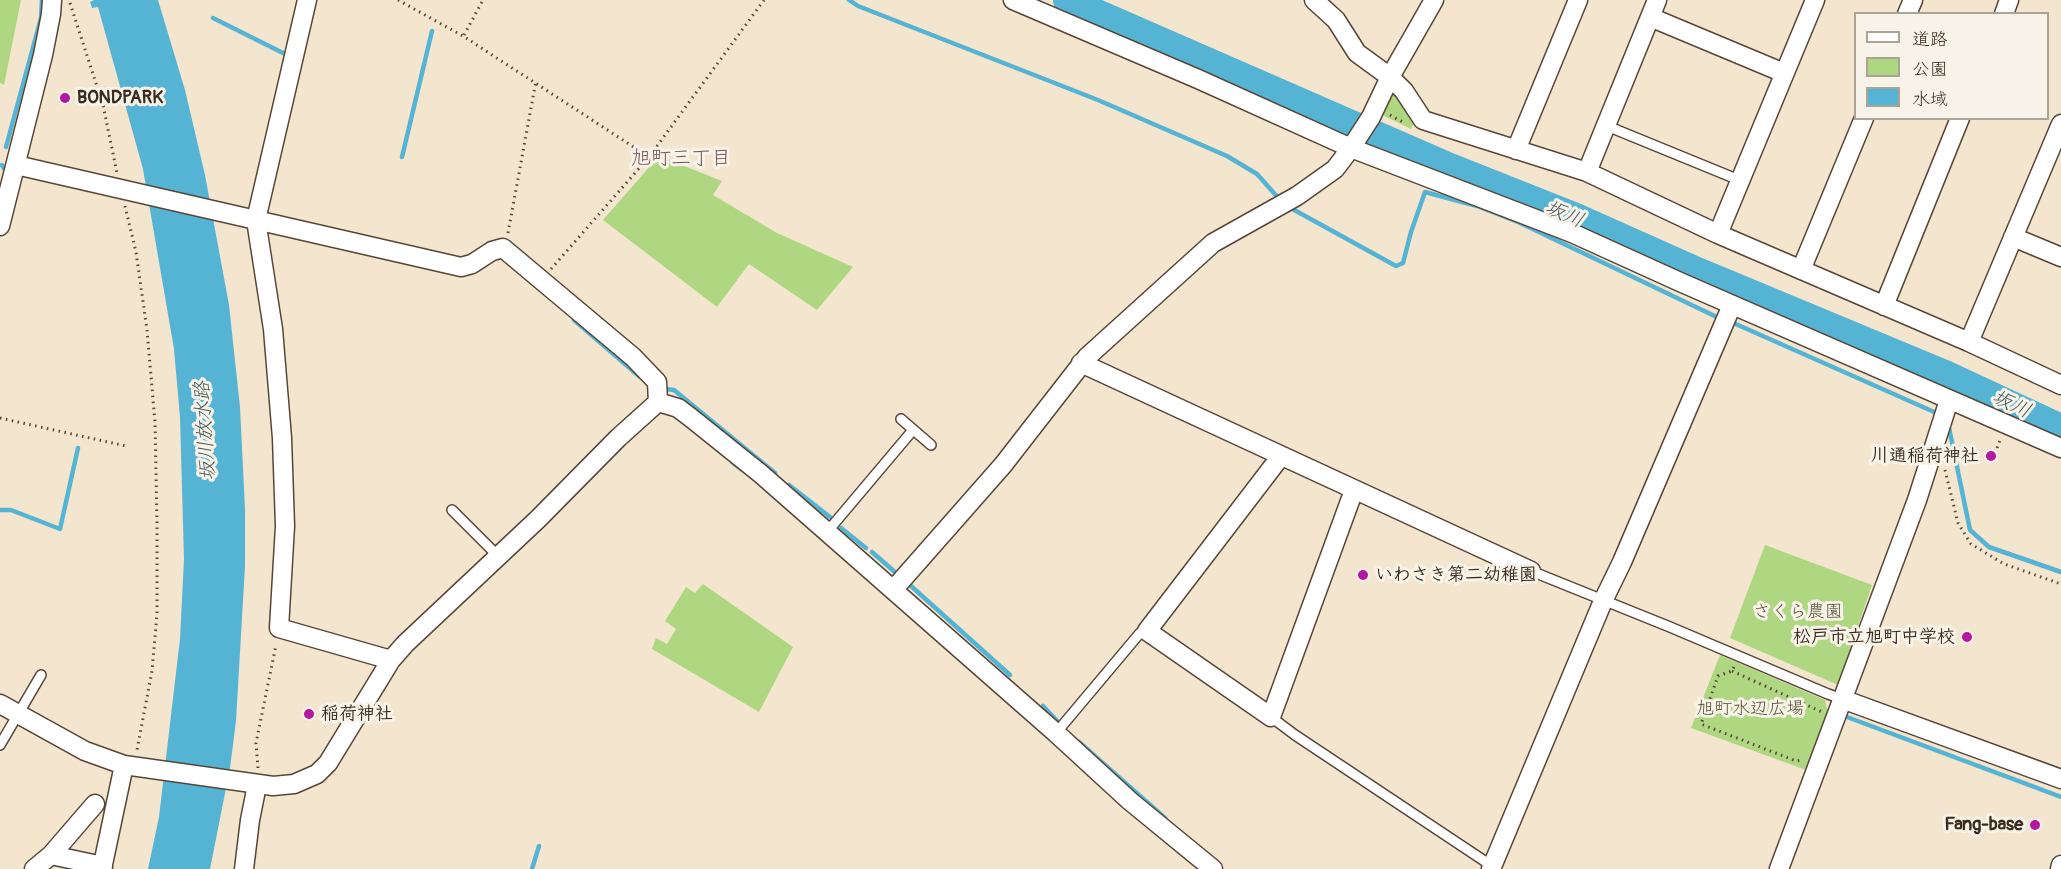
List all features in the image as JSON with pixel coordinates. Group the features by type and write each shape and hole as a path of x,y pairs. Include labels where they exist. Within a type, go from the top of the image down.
{"street":[{"path":"0,226 11,160 43,56 52,0"},
{"path":"307,0 254,220 273,329 279,385 285,526 279,628 391,660"},
{"path":"1013,0 1352,147 1553,225 1729,315 1945,412 2061,448"},
{"path":"1314,0 1336,20 1357,53 1390,76 1404,91 1423,120 1587,172 1718,234 1969,342 2061,385"},
{"path":"893,590 1003,465 1081,363 1213,243 1297,196 1335,169 1371,117 1390,76 1434,0"},
{"path":"1516,150 1578,0"},
{"path":"1587,172 1657,0"},
{"path":"1718,234 1815,0"},
{"path":"1650,17 1784,73"},
{"path":"1801,270 1863,120"},
{"path":"1884,306 1959,120"},
{"path":"1969,342 2060,130"},
{"path":"11,160 122,190 461,267 472,264 492,251 503,248 625,351 657,382 658,402"},
{"path":"2013,237 2061,257"},
{"path":"1492,868 1603,601 1729,315"},
{"path":"1081,363 1531,571"},
{"path":"658,402 678,408 761,474 1207,867"},
{"path":"0,704 85,751 131,766 273,786 294,784 317,774 328,763 391,660 437,613 546,512 618,438 658,402"},
{"path":"1779,869 1917,500 1945,412"},
{"path":"1281,456 1147,631 1271,717 1354,490"},
{"path":"1842,699 2061,779"},
{"path":"51,855 103,867 131,766"},
{"path":"244,869 253,785"},
{"path":"34,869 51,855 95,804"}],"lane":[{"path":"1607,126 1739,180"},
{"path":"901,419 932,445"},
{"path":"827,532 913,430"},
{"path":"452,510 498,556"},
{"path":"1531,571 1842,699"},
{"path":"1056,733 1140,633 1147,631"},
{"path":"0,745 41,675"},
{"path":"1271,717 1492,868"}],"path":[{"path":"68,0 103,105 136,252 147,330 154,422 157,614 152,671 137,752 131,766"},
{"path":"398,0 464,36 536,81 649,157"},
{"path":"464,36 483,0"},
{"path":"542,281 649,157 764,0"},
{"path":"506,250 536,81"},
{"path":"0,418 126,446"},
{"path":"1945,468 1958,523 1971,544 2004,564 2061,584"},
{"path":"253,785 258,772 256,743 279,628"},
{"path":"1732,671 1738,657"},
{"path":"1805,760 1796,761 1701,723 1718,675 1732,671 1824,713"}],"green space":[{"path":"0,0 21,0 4,85 0,83"},
{"path":"1390,93 1397,94 1415,121 1411,129 1380,114"},
{"path":"659,156 722,181 713,195 777,233 853,267 817,310 749,264 717,307 603,220"},
{"name":"さくら農園","path":"1765,545 1872,585 1838,685 1730,638"},
{"path":"703,584 793,647 759,712 652,649 656,638 667,644 676,629 665,621 686,587 695,593"},
{"name":"旭町水辺広場","path":"1720,655 1825,700 1828,713 1806,770 1691,728"}],"water":[{"name":"坂川放水路","path":"94,0 158,0 185,90 205,175 229,305 240,407 245,566 236,721 230,768 210,869 148,869 159,817 180,639 184,559 180,417 174,349 143,169 98,7 92,8 90,2"}],"waterway":[{"path":"6,147 41,18 42,0"},
{"path":"849,0 858,6 1098,100 1227,156 1257,174 1281,201"},
{"name":"坂川","path":"1067,0 1450,167 1576,217 1697,271 1947,375 2061,428"},
{"path":"213,18 287,55"},
{"path":"402,157 432,31"},
{"path":"2,165 7,173"},
{"path":"1287,206 1396,266 1403,263 1425,192 1477,206 1518,222 1721,319"},
{"path":"574,320 640,377"},
{"path":"1729,321 1941,415"},
{"path":"660,388 674,390 775,473"},
{"path":"1948,423 1970,530 1989,547 2061,572"},
{"path":"0,510 11,510 60,529 78,448"},
{"path":"732,462 741,469"},
{"path":"789,485 830,517"},
{"path":"841,528 866,548"},
{"path":"872,552 896,573"},
{"path":"911,586 1010,675"},
{"path":"1043,706 1062,726"},
{"path":"1847,717 2061,797"},
{"path":"1079,742 1165,818"},
{"path":"532,869 539,846"}],"place":[{"name":"BONDPARK","path":"65,98"},
{"name":"川通稲荷神社","path":"1991,456"},
{"name":"いわさき第二幼稚園","path":"1363,575"},
{"name":"松戸市立旭町中学校","path":"1967,637"},
{"name":"稲荷神社","path":"309,714"},
{"name":"Fang-base","path":"2035,825"}],"district":[{"name":"旭町三丁目","path":"681,159"}]}
